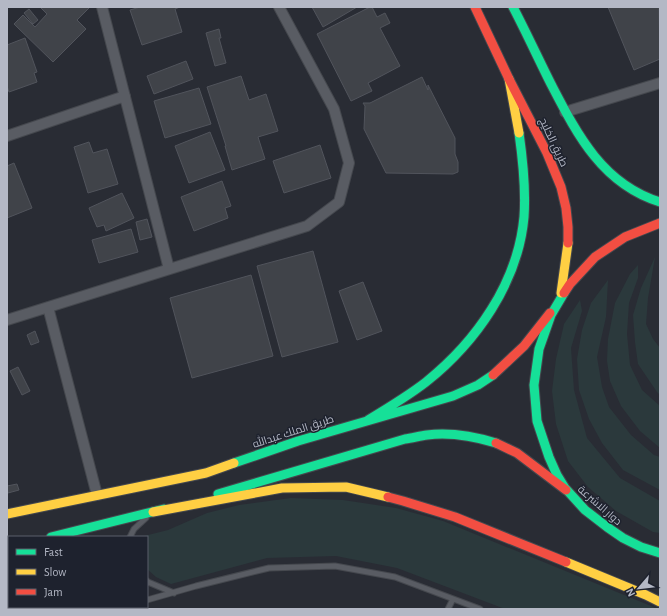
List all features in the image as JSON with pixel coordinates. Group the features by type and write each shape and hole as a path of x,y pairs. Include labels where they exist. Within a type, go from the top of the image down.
{"main road":[{"name":"طريق الخليج","path":"475,7 509,79 547,153 561,187 566,208 568,247 560,297"},
{"name":"طريق الخليج","path":"513,7 565,112 590,151 608,172 626,186 642,196 660,202"},
{"path":"368,420 426,382 461,349 480,327 497,302 510,274 519,244 525,191 523,158 509,79"},
{"name":"دوار الاشرعة","path":"658,553 635,545 615,534 587,511 567,491 553,467 543,445 536,421 533,398 534,378 538,353 544,331 560,297 574,278 590,261 607,247 626,236 660,223"},
{"name":"طريق الملك عبدالله","path":"7,514 206,473 298,441 453,396 478,385 495,374 524,346 554,308"},
{"path":"55,536 153,512 405,439 426,435 451,434 472,436 493,442 516,453 567,491"},
{"path":"153,512 282,488 346,487 403,501 455,517 660,602"}],"street":[{"path":"102,7 169,269"},
{"path":"7,320 307,226 339,202 349,163 334,109 279,7"},
{"path":"565,112 660,83"},
{"path":"7,134 125,96"},
{"path":"48,307 97,495"}],"lane":[{"path":"130,536 134,529 153,512"},
{"path":"148,600 269,568 335,566 395,577 480,609"},
{"path":"148,581 174,593"},
{"path":"448,609 453,599"}],"shaded area":[{"path":"655,257 648,298 646,324 653,339 660,348 660,395 638,364 633,315 641,288"},
{"path":"638,265 638,278 629,303 627,334 630,365 642,390 660,406 660,448 640,431 621,406 610,381 607,361 608,339 615,303 630,274"},
{"path":"608,280 606,317 597,357 602,387 609,407 631,435 654,455 660,457 660,490 623,470 602,443 589,419 579,390 577,359 582,330 591,303"},
{"path":"580,300 582,311 571,348 574,390 587,438 620,478 660,501 660,533 653,532 616,511 588,487 568,461 556,424 552,391 556,359 564,324"},
{"path":"291,498 343,500 396,508 443,521 657,609 505,609 397,568 336,556 267,558 171,584 156,577 148,570 148,536 144,536 168,530 207,513 239,505"},
{"path":"7,583 8,608 86,608 86,609 7,609"}],"building":[{"path":"40,7 89,8 77,20 86,29 53,62 14,24 23,15 35,27 47,14"},
{"path":"140,7 180,7 175,9 182,32 142,45 130,10"},
{"path":"312,7 357,7 323,27"},
{"path":"372,7 377,17 385,13 390,23 380,28 400,66 368,83 372,91 351,101 317,34"},
{"path":"608,7 659,7 660,59 634,70"},
{"path":"29,9 38,20 33,24 24,13"},
{"path":"219,29 221,38 219,38 226,63 215,66 206,33"},
{"path":"25,38 37,72 34,73 37,82 9,92 7,86 7,45"},
{"path":"186,61 193,79 154,94 147,76"},
{"path":"241,76 249,100 266,94 278,131 258,137 265,159 232,170 207,87"},
{"path":"422,77 428,90 428,85 455,138 455,154 458,162 458,172 453,174 386,173 364,129 365,106 363,103 370,103"},
{"path":"199,88 211,124 165,138 154,101"},
{"path":"210,132 225,170 189,183 175,146"},
{"path":"89,142 93,153 107,149 118,184 88,193 74,147"},
{"path":"320,145 331,178 284,193 273,161"},
{"path":"14,163 32,208 7,218 7,166"},
{"path":"222,181 231,206 225,208 228,218 194,231 181,197"},
{"path":"122,193 134,218 106,231 104,225 97,227 89,208"},
{"path":"147,219 152,237 140,240 136,222"},
{"path":"131,229 138,252 99,263 92,240"},
{"path":"313,251 338,342 282,357 257,266"},
{"path":"251,275 273,356 192,378 170,298"},
{"path":"363,282 382,331 357,340 339,291"},
{"path":"35,331 39,342 31,345 27,335"},
{"path":"18,367 30,391 22,395 10,371"},
{"path":"17,484 19,490 8,493 7,486"}],"traffic: fast":[{"path":"513,7 561,103 582,139 594,155 607,170 622,183 640,194 660,202"},
{"path":"368,420 426,382 462,349 492,309 504,288 520,241 524,217 524,175 519,133"},
{"path":"564,293 551,315 539,349 534,385 537,421 549,457 565,488 585,510 623,538 641,547 660,553"},
{"path":"234,463 298,441 453,396 478,385 493,375"},
{"path":"218,494 405,439 436,434 453,434 479,438 496,443"},
{"path":"55,536 164,509"}],"traffic: slow":[{"path":"509,79 519,133"},
{"path":"561,293 568,243"},
{"path":"7,514 206,473 234,463"},
{"path":"153,512 282,488 346,487 388,497"},
{"path":"566,562 660,602"}],"traffic: jam":[{"path":"475,7 509,79 547,153 561,187 566,208 568,243"},
{"path":"564,293 570,284 595,257 625,237 660,223"},
{"path":"493,375 524,346 550,313"},
{"path":"496,443 517,453 566,490"},
{"path":"388,497 455,517 566,562"}]}
